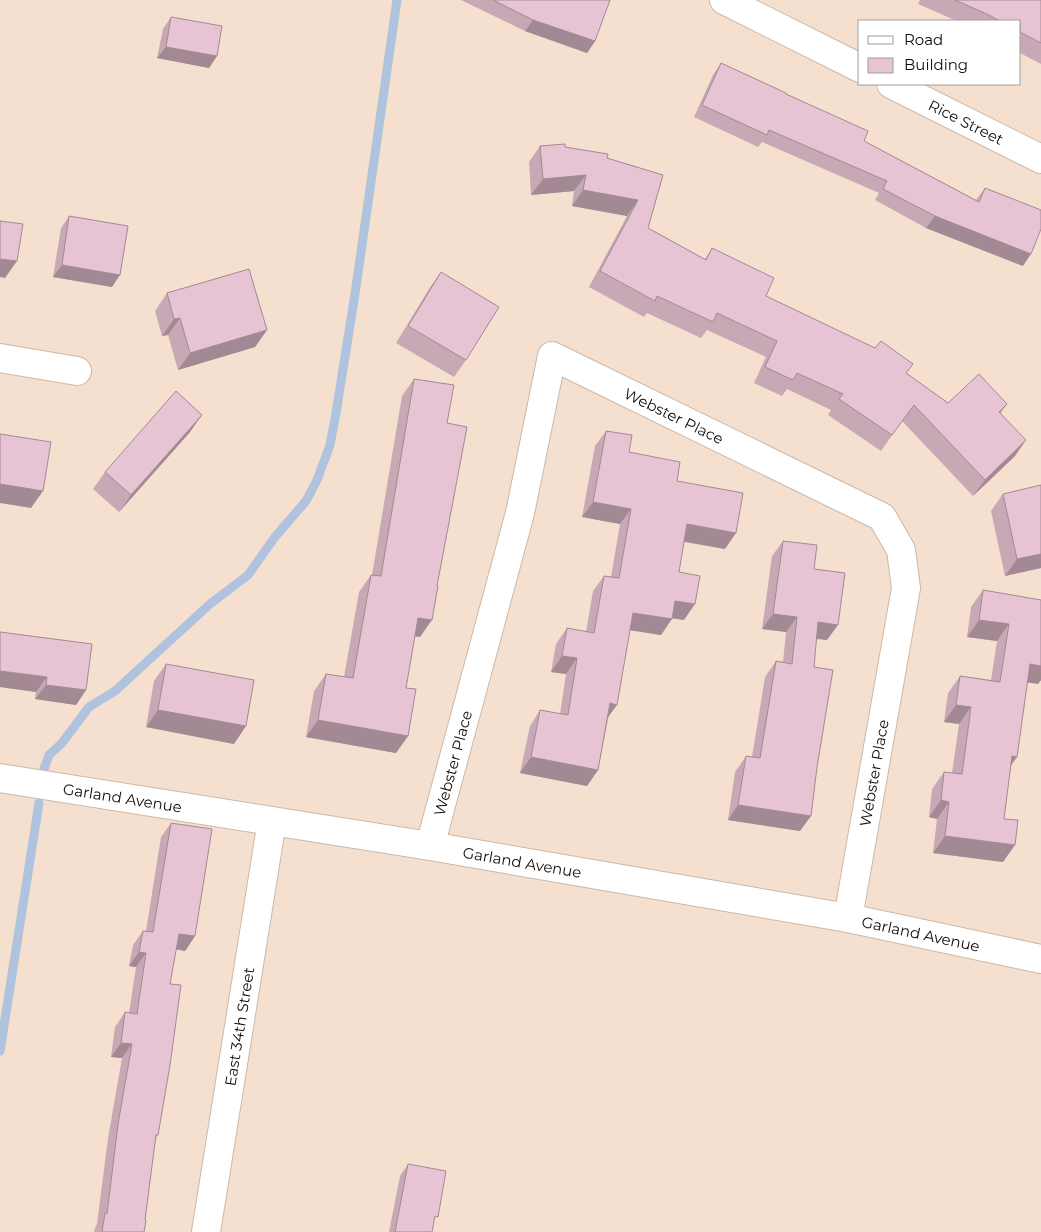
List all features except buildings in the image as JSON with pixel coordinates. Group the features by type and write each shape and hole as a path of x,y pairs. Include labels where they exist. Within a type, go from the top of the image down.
{"street":[{"path":"724,0 858,67"},
{"name":"Rice Street","path":"893,85 1041,159"},
{"name":"Webster Place","path":"430,846 520,513 552,356 882,517 901,550 906,588 848,918"},
{"path":"0,358 77,370"},
{"name":"Garland Avenue","path":"0,778 430,846 848,918 1041,959"},
{"name":"East 34th Street","path":"206,1232 272,821"}],"waterway":[{"path":"44,769 49,755 62,743 89,707 115,691 210,604 248,575 275,537 306,501 317,480 330,445 336,413 397,0"},
{"path":"0,1051 39,803"}]}
